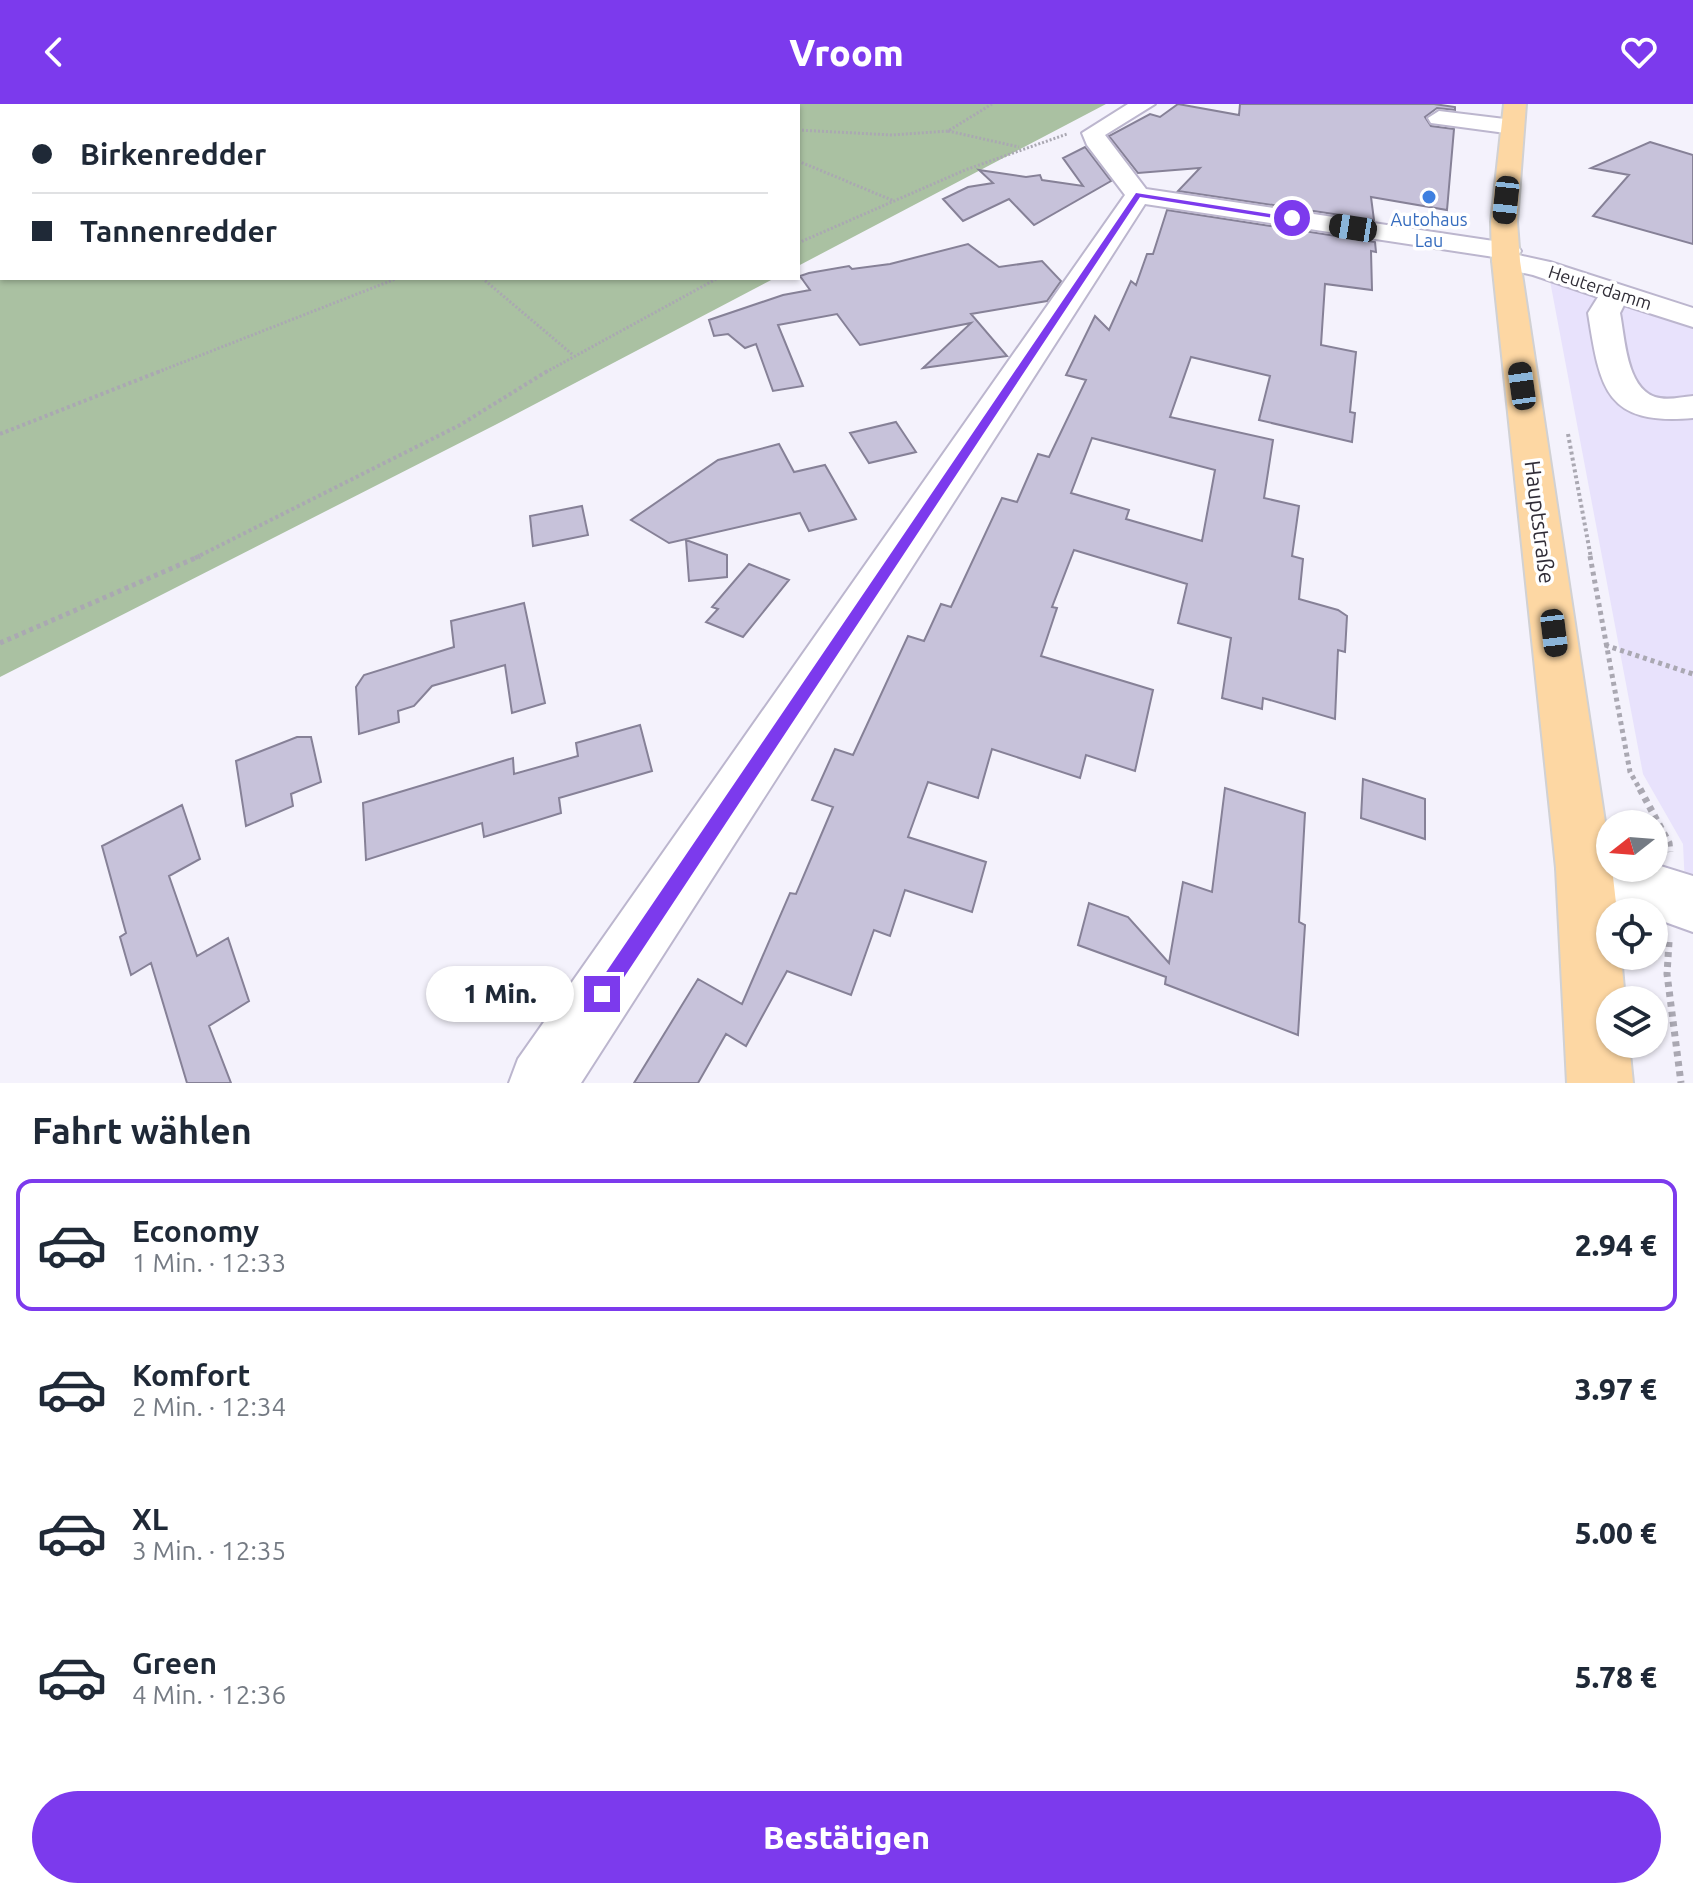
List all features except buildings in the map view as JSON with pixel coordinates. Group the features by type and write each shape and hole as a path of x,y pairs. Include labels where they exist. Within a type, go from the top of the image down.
{"main road":[{"name":"Hauptstraße","path":"1514,116 1506,246 1584,868 1600,1083"}],"street":[{"path":"1144,104 1096,129 1095,140 1138,195 1506,246"},
{"path":"1439,118 1514,116"},
{"path":"542,1083 1138,195"},
{"path":"1388,207 1506,246"},
{"name":"Heuterdamm","path":"1506,246 1540,268 1693,318"},
{"path":"1616,292 1604,313 1619,385 1628,398 1650,408 1675,410 1693,407"},
{"path":"1584,868 1683,900"}],"path":[{"path":"948,131 992,104"},
{"path":"800,242 1020,148 1096,129"},
{"path":"800,130 892,135 948,131 1020,148"},
{"path":"800,162 895,202"},
{"path":"0,434 393,280"},
{"path":"484,280 573,355"},
{"path":"0,643 214,549 460,425 573,355 714,280"},
{"path":"1565,419 1630,772 1669,843 1683,900 1667,974 1681,1083"},
{"path":"1605,645 1693,674"}],"shaded area":[{"path":"1547,265 1693,315 1693,929 1687,927 1683,844 1668,818 1668,810 1664,810 1643,774"}],"green space":[{"path":"800,104 1106,104 800,265"},
{"path":"0,280 771,280 495,425 0,677"}],"place":[{"name":"Autohaus Lau","path":"1429,197"}],"route":[{"path":"602,994 1138,195 1292,218"}]}
